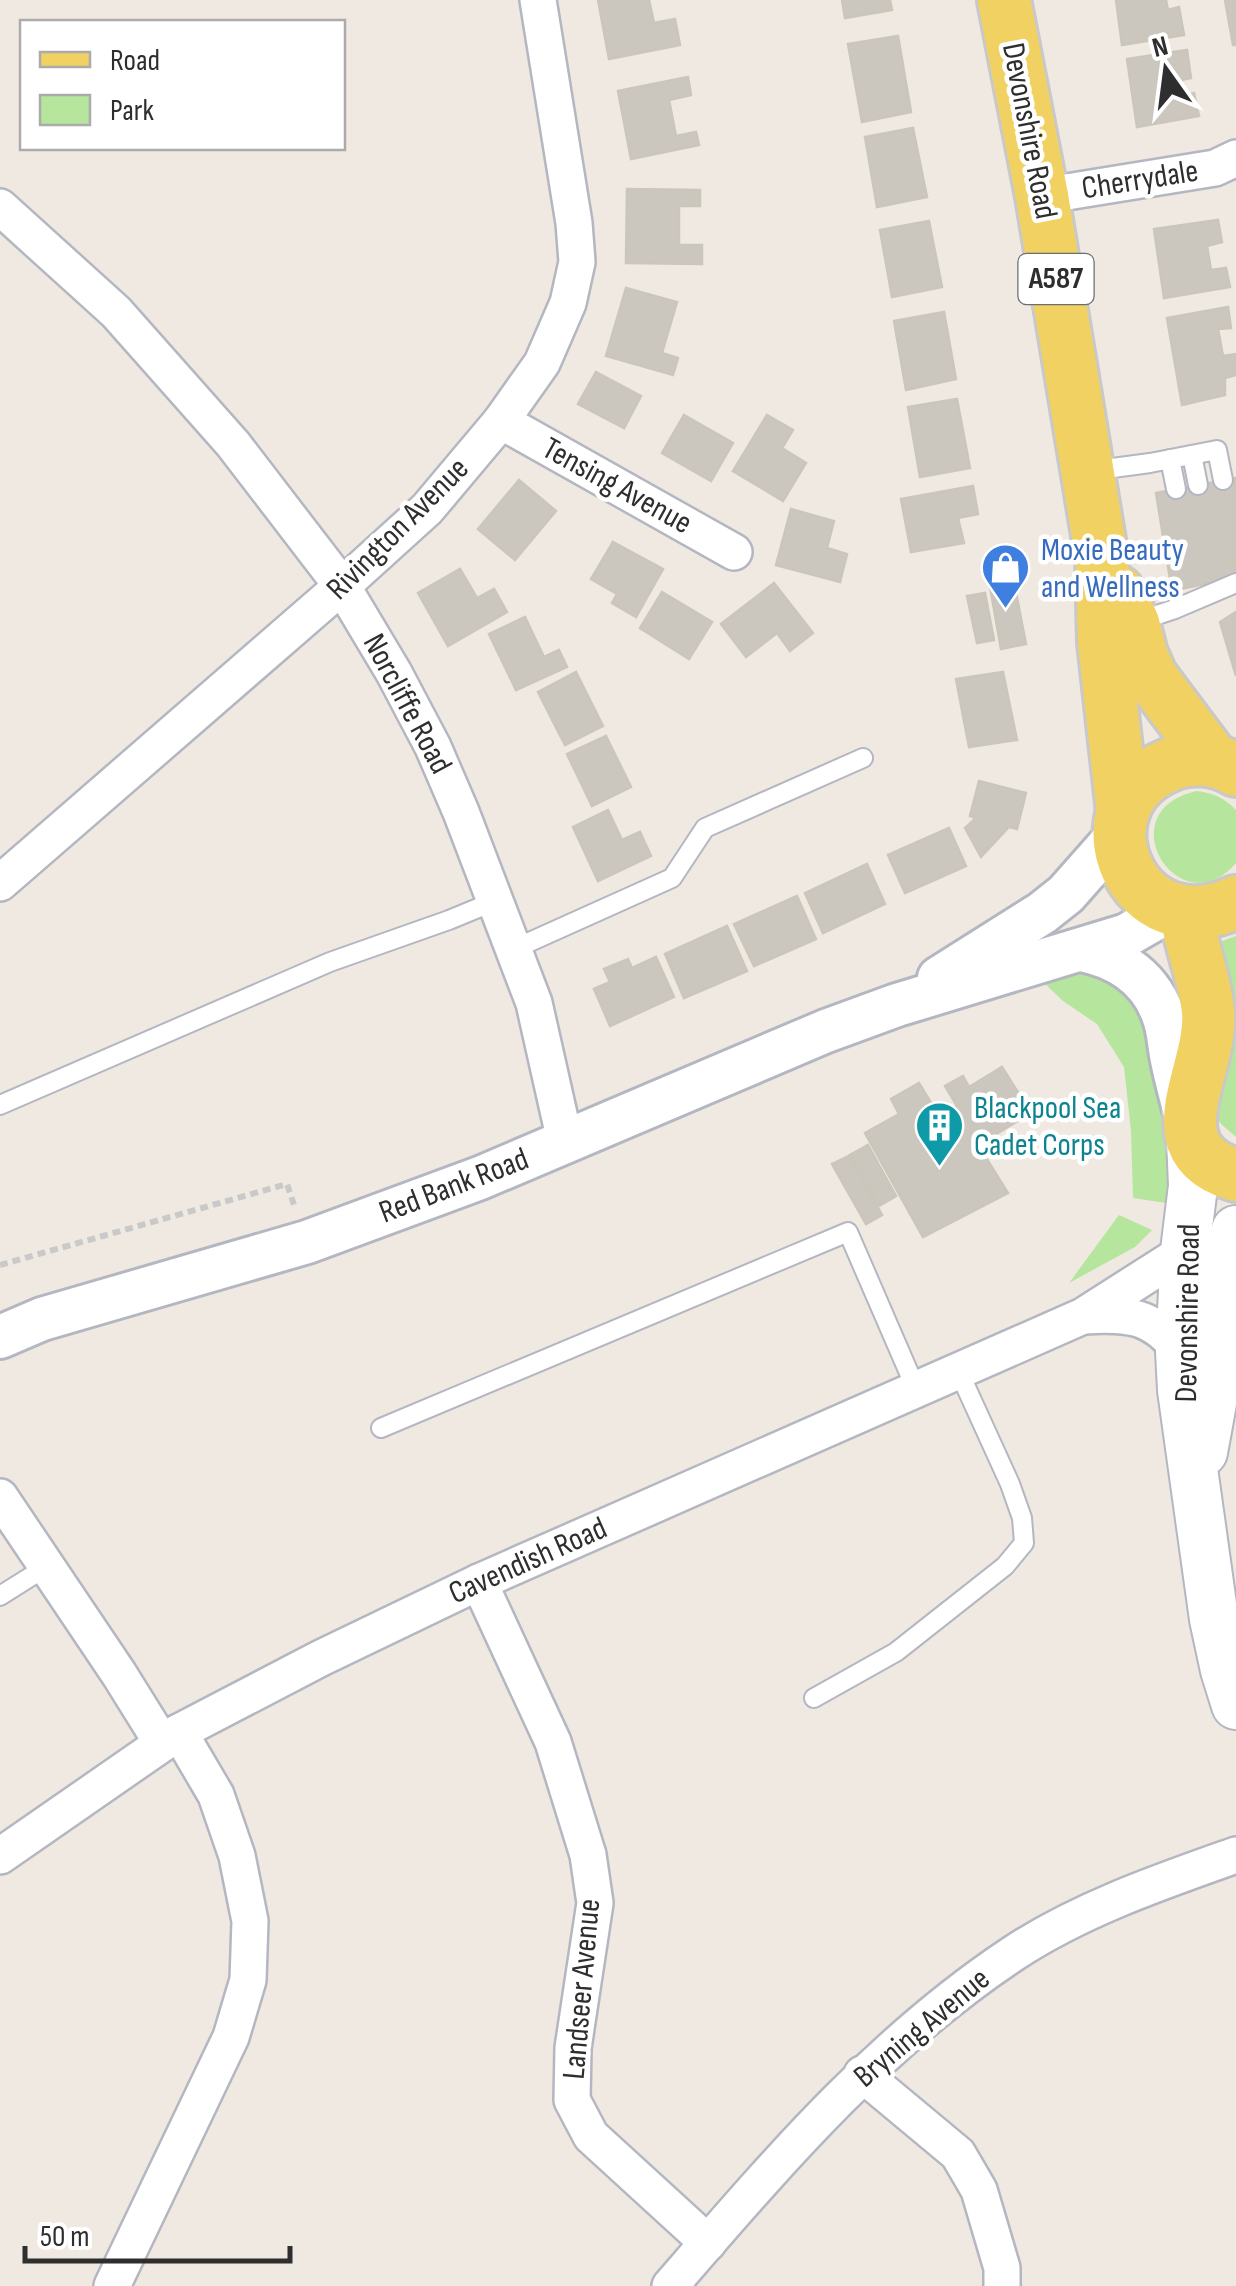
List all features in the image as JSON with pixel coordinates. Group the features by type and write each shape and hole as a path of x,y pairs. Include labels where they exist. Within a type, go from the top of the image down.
{"main road":[{"name":"Devonshire Road","path":"1004,0 1042,196 1102,559 1104,642 1121,823"},
{"name":"Devonshire Road","path":"1102,559 1134,623 1151,678 1229,764"},
{"name":"A587","path":"1179,911 1154,901 1128,872 1122,853 1121,823 1143,780 1159,769 1195,759 1229,764"},
{"path":"1236,902 1204,913 1179,911 1200,968 1209,1016 1208,1042 1193,1094 1190,1131 1199,1153 1209,1163 1236,1175"},
{"name":"Devonshire Road","path":"1190,1131 1192,1186 1180,1351 1182,1390 1214,1619 1236,1705"},
{"name":"Devonshire Road","path":"1196,1490 1214,1392 1220,1297 1236,1230"}],"street":[{"name":"Rivington Avenue","path":"0,883 427,509 501,421 542,363 568,303 576,262 574,223 538,0"},
{"name":"Cherrydale","path":"1042,196 1214,168 1236,158"},
{"name":"Norcliffe Road","path":"0,207 116,312 233,444 342,586 434,747 534,1003 565,1141"},
{"name":"Tensing Avenue","path":"501,421 733,553"},
{"name":"Red Bank Road","path":"897,1006 1066,894 1121,823"},
{"name":"Red Bank Road","path":"0,1338 42,1319 306,1242 480,1178 826,1031 1128,935 1179,911"},
{"path":"1080,950 1117,961 1138,974 1150,988 1166,1025 1190,1131"},
{"name":"Cavendish Road","path":"0,1856 171,1738 320,1658 479,1582 1083,1316 1185,1251"},
{"name":"Cavendish Road","path":"1083,1316 1137,1317 1169,1336 1180,1351"},
{"path":"0,1497 120,1674 216,1795 237,1856 250,1921 248,1980 231,2037 112,2286"},
{"name":"Landseer Avenue","path":"479,1582 553,1742 588,1855 595,1903 573,2048 572,2100 591,2136 708,2243"},
{"name":"Bryning Avenue","path":"670,2286 862,2074 935,2009 1016,1952 1081,1916 1236,1855"},
{"path":"862,2074 958,2154 979,2190 1002,2268 1002,2286"}],"lane":[{"path":"1089,471 1218,450 1224,480"},
{"path":"1192,456 1198,485"},
{"path":"1170,459 1176,489"},
{"path":"1134,623 1195,593 1225,584"},
{"path":"514,949 672,878 705,828 863,758"},
{"path":"0,1105 330,962 495,901"},
{"path":"381,1428 848,1232 916,1389"},
{"path":"814,1698 896,1652 1005,1566 1024,1543 1022,1518 1010,1484 959,1372"},
{"path":"0,1596 46,1567"}],"path":[{"path":"0,1264 288,1184 294,1204"}],"green space":[{"path":"1197,791 1218,797 1236,810 1236,863 1214,880 1193,882 1175,874 1161,859 1154,840 1156,820 1170,803"},
{"path":"1236,936 1236,1137 1216,1117 1217,943"},
{"path":"1069,970 1110,983 1150,1017 1165,1110 1173,1204 1133,1198 1124,1067 1097,1024 1063,1001 1037,976"},
{"path":"1119,1215 1152,1230 1135,1247 1069,1283"}],"building":[{"path":"598,0 649,0 654,23 675,19 680,45 609,59"},
{"path":"842,0 890,0 892,10 845,18"},
{"path":"1116,0 1166,0 1168,10 1179,7 1184,35 1122,45"},
{"path":"1225,0 1236,0 1236,45 1233,45"},
{"path":"898,36 911,112 862,122 848,44"},
{"path":"1187,50 1191,78 1181,80 1184,96 1194,93 1199,116 1137,127 1127,59"},
{"path":"688,77 691,95 669,100 676,136 696,132 699,145 631,159 618,91"},
{"path":"913,128 927,197 877,207 865,137"},
{"path":"627,189 700,190 700,206 679,206 679,245 702,245 702,264 626,263"},
{"path":"1218,220 1222,242 1207,246 1211,270 1226,268 1230,287 1164,298 1154,229"},
{"path":"929,221 942,287 892,297 880,230"},
{"path":"626,288 677,302 662,353 678,358 673,375 606,356"},
{"path":"1228,307 1231,328 1218,329 1223,356 1236,354 1236,375 1225,378 1225,395 1182,405 1167,318"},
{"path":"944,312 956,379 906,390 894,321"},
{"path":"596,372 641,396 624,428 578,404"},
{"path":"957,399 970,468 920,477 908,407"},
{"path":"684,415 733,443 711,481 662,453"},
{"path":"767,415 793,430 782,448 806,463 783,501 733,471"},
{"path":"1236,478 1236,577 1172,591 1156,493"},
{"path":"519,480 556,511 515,560 478,529"},
{"path":"973,486 978,514 958,518 964,543 911,552 901,499"},
{"path":"791,509 834,521 827,548 847,554 840,582 776,565"},
{"path":"613,542 663,569 636,617 612,603 617,594 591,579"},
{"path":"460,569 477,598 494,589 507,612 448,646 418,593"},
{"path":"1013,577 1026,644 1001,649 989,581"},
{"path":"774,583 813,633 790,651 777,633 746,657 721,624"},
{"path":"662,592 712,622 689,659 640,628"},
{"path":"985,593 994,640 977,643 967,596"},
{"path":"1236,612 1236,676 1220,622"},
{"path":"525,617 544,657 559,650 567,667 516,690 489,634"},
{"path":"576,672 603,726 565,745 538,692"},
{"path":"1003,672 1017,740 969,747 956,679"},
{"path":"606,736 631,787 592,806 567,754"},
{"path":"979,781 1026,793 1017,829 1009,827 981,857 965,828 976,818 970,816"},
{"path":"608,810 622,840 640,832 651,856 598,881 573,827"},
{"path":"949,828 966,866 905,893 888,855"},
{"path":"867,864 885,904 823,933 805,893"},
{"path":"797,896 816,939 754,966 734,924"},
{"path":"727,926 747,971 684,998 665,954"},
{"path":"656,957 674,997 610,1026 594,989 610,982 604,969 628,959 632,968"},
{"name":"Blackpool Sea Cadet Corps","path":"1002,1067 1031,1113 978,1145 1008,1193 923,1237 865,1133 899,1114 891,1099 919,1083 939,1116 957,1106 945,1086 963,1076 969,1087"},
{"path":"868,1145 896,1196 879,1206 850,1155"},
{"path":"849,1156 882,1215 866,1224 832,1164"}],"place":[{"name":"Moxie Beauty and Wellness","path":"1006,610"},
{"name":"Blackpool Sea Cadet Corps","path":"939,1168"}]}
